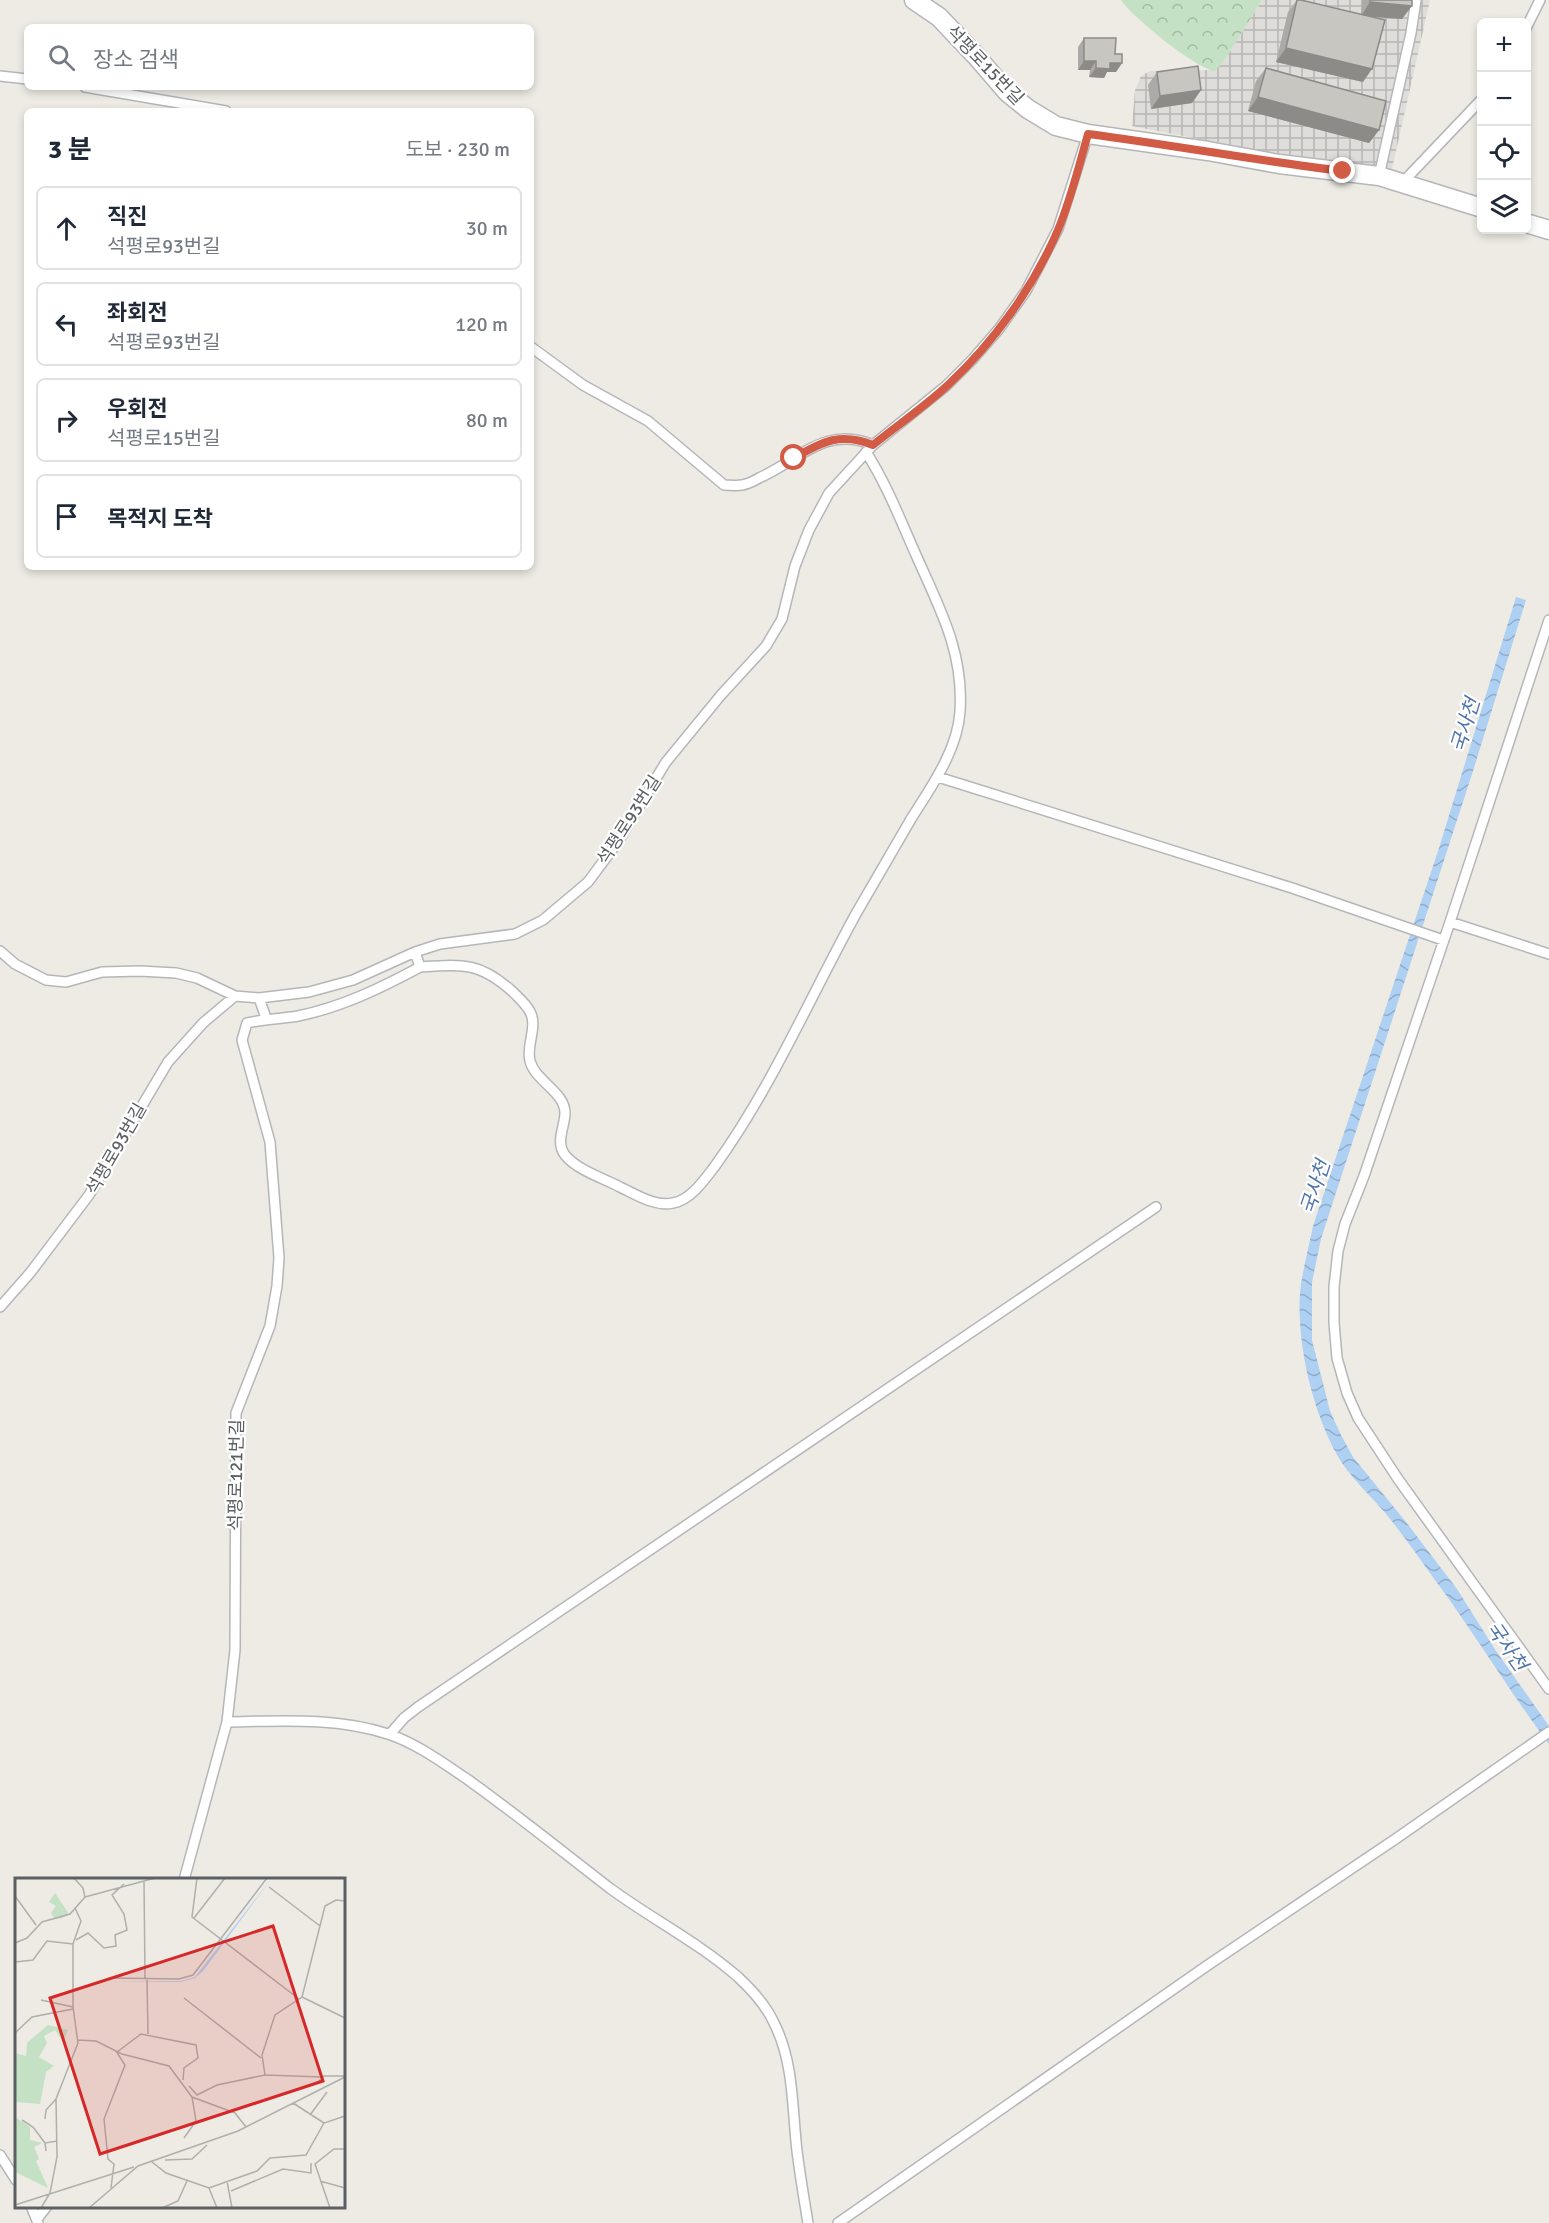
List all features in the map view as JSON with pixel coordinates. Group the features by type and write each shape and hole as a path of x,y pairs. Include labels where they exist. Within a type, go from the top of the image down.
{"street":[{"name":"석평로15번길","path":"914,0 939,17 1007,92 1028,109 1056,126 1088,134 1208,151 1279,164 1379,176 1477,206"},
{"path":"1531,224 1549,230"}],"lane":[{"path":"1379,176 1411,33 1416,0"},
{"path":"1531,19 1540,0"},
{"path":"0,76 24,79"},
{"path":"103,90 208,108"},
{"path":"1403,182 1477,104"},
{"name":"석평로93번길","path":"0,951 15,964 46,980 66,982 102,972 176,973 197,978 235,996 259,998 309,992 353,980 415,952 440,944 515,934 543,920 588,882 617,843 666,762 766,646 782,619 795,566 809,530 829,493 869,449 959,373 999,329 1026,291 1059,229 1088,134"},
{"path":"259,998 266,1018 296,1016 352,1000 386,986 420,967 472,966 486,972 516,995 528,1008 532,1017 530,1062 563,1105 565,1113 560,1142 563,1154 591,1173 642,1197 659,1203 674,1203 687,1197 701,1184 745,1121 878,875 938,777 954,741 960,715 958,663 951,635 897,507 869,449 859,440 839,438 819,443 769,474 744,485 724,485 648,421 582,385 534,348"},
{"path":"1549,620 1450,922 1439,939 1364,1176 1345,1224 1338,1251 1334,1287 1337,1358 1347,1393 1375,1445 1549,1689"},
{"path":"938,777 1212,863 1439,939"},
{"path":"1450,922 1549,954"},
{"path":"415,952 420,967"},
{"name":"석평로93번길","path":"0,1306 30,1273 89,1195 168,1062 203,1023 235,996"},
{"name":"석평로121번길","path":"185,1878 227,1722 235,1650 236,1413 270,1326 277,1286 279,1258 270,1142 242,1040 247,1023 266,1018"},
{"path":"390,1734 418,1707 1156,1207"},
{"path":"227,1722 327,1721 356,1725 390,1734 414,1745 503,1805 612,1889 720,1962 758,1997 774,2022 789,2068 797,2153 808,2223"},
{"path":"838,2223 1208,1965 1549,1732"},
{"path":"0,2155 15,2178"},
{"path":"37,2221 45,2208"}],"shaded area":[{"path":"1262,0 1430,0 1392,169 1266,152 1132,126 1135,90 1141,76 1150,71 1215,70 1224,61"}],"green space":[{"path":"1121,0 1262,0 1224,61 1215,71 1194,61 1165,41"}],"water":[{"path":"1516,597 1526,600 1321,1239 1312,1282 1312,1340 1330,1411 1353,1457 1457,1589 1496,1651 1549,1726 1549,1744 1450,1600 1387,1515 1342,1463 1322,1424 1314,1401 1300,1328 1301,1284 1313,1226 1439,848"}],"building":[{"path":"1297,0 1385,20 1372,69 1286,48"},
{"path":"1370,0 1412,0 1412,6 1370,2"},
{"path":"1084,38 1116,38 1115,54 1122,54 1122,63 1110,63 1110,69 1096,68 1096,61 1084,61"},
{"path":"1198,66 1201,90 1160,96 1157,72"},
{"path":"1266,68 1386,101 1379,130 1258,97"}],"route":[{"path":"794,458 819,443 839,438 859,440 873,445 946,386 972,360 999,329 1026,291 1059,229 1088,134 1208,151 1279,164 1343,171"}],"water label":[{"name":"국사천","path":"1465,725"},
{"name":"국사천","path":"1315,1187"},
{"name":"국사천","path":"1507,1646"}]}
